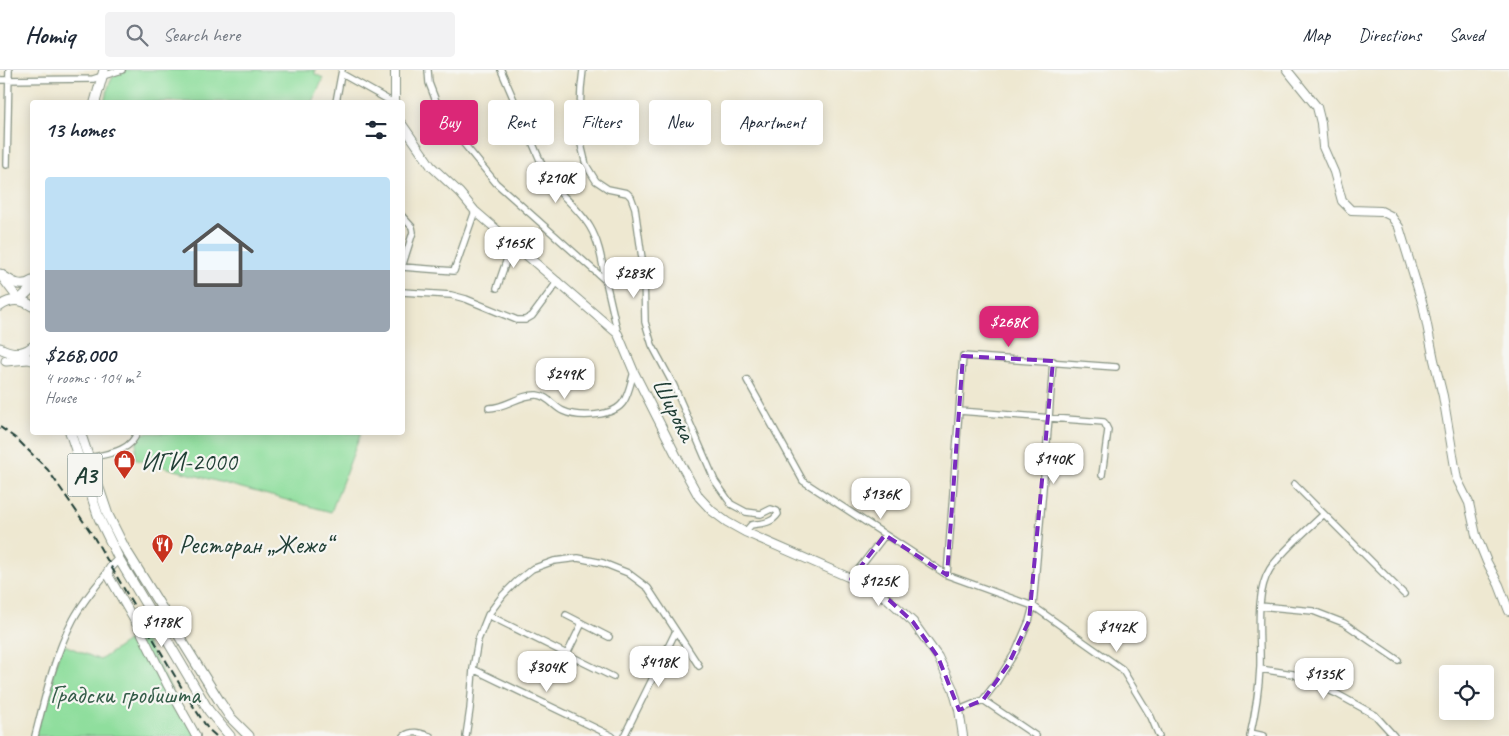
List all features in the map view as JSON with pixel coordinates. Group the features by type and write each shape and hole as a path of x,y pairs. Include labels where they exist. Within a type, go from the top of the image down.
{"main road":[{"path":"96,100 103,73"},
{"path":"0,274 15,284 30,282"},
{"path":"19,300 30,290"},
{"path":"0,306 11,300 19,300 30,304"},
{"path":"0,348 30,359"},
{"path":"3,365 14,353 30,348"},
{"path":"3,365 30,360"},
{"name":"A3","path":"71,435 99,518 119,559 209,711 230,736"},
{"name":"A3","path":"81,435 108,515 124,547 220,702 230,717 248,736"}],"street":[{"path":"7,166 9,70"},
{"path":"0,80 93,79 103,73 122,70"},
{"path":"393,100 395,70"},
{"path":"428,70 429,83 439,109 455,133 496,183 606,281"},
{"name":"Широка","path":"501,70 549,181 580,213 591,228 602,255 618,334 634,372 699,497 712,511 745,532 864,584 889,600 913,622 938,657 953,689 959,710 962,736"},
{"path":"584,70 581,88 579,136 586,165 596,181 608,189 627,193 631,197 635,208 644,273 645,322 652,345 674,386 715,481 731,504 746,512 761,514 771,509 777,511 778,514 770,522 751,525 745,532"},
{"path":"1287,70 1316,107 1321,124 1323,147 1334,172 1342,202 1352,210 1380,211 1391,216 1399,227 1423,305 1443,396 1457,479 1468,503 1476,535 1486,562 1499,585 1509,611"},
{"path":"336,100 342,72 390,100"},
{"path":"405,128 431,166 460,193 475,211 618,334"},
{"path":"405,267 454,271 475,211"},
{"path":"405,219 414,232 405,258"},
{"path":"497,288 512,244"},
{"path":"0,274 19,300"},
{"path":"405,292 452,294 517,320 525,320 532,316 558,281"},
{"path":"948,575 963,356 1116,367"},
{"path":"959,710 983,700 1008,665 1029,621 1033,606 1050,418 1053,361"},
{"path":"489,408 537,395 548,399 564,412 578,415 601,414 617,408 624,402 634,372"},
{"path":"747,380 803,481 948,575 1033,606 1122,669 1151,717 1159,736"},
{"path":"958,411 1104,422 1108,430 1102,476"},
{"path":"88,458 126,448 132,443 136,435"},
{"path":"1294,484 1404,594"},
{"path":"1264,736 1251,734 1260,669 1260,606 1262,588 1270,570 1283,554 1324,514"},
{"path":"851,579 886,535"},
{"path":"466,736 478,640 488,616 503,594 532,569 554,561 578,558 603,562 628,573 648,588 699,666"},
{"path":"34,736 62,644 82,605 119,559"},
{"path":"107,573 141,632 196,736"},
{"path":"1260,606 1313,611 1344,623 1398,660"},
{"path":"566,615 609,637"},
{"path":"488,616 613,676"},
{"path":"567,654 582,623"},
{"path":"624,736 676,631"},
{"path":"473,669 612,736"},
{"path":"1260,669 1293,674 1337,694 1375,715 1394,736"},
{"path":"983,700 1036,736"},
{"path":"404,736 417,731 430,736"}],"highlighted area":[{"path":"963,356 1053,361 1029,621 1008,665 983,700 959,710 938,657 913,622 889,600 851,579 885,535 947,575"}],"green space":[{"path":"122,70 315,70 315,74 323,78 314,100 105,100 112,79"},
{"path":"360,435 331,512 134,459 138,437 136,436"},
{"name":"Градски гробишта","path":"141,632 196,736 35,736 62,644 100,660"}],"railway":[{"path":"0,427 18,440 48,470 92,534 186,695 208,729 216,736"}],"place":[{"name":"ИГИ-2000","path":"125,480"},
{"name":"Ресторан „Жежо“","path":"163,563"}]}
